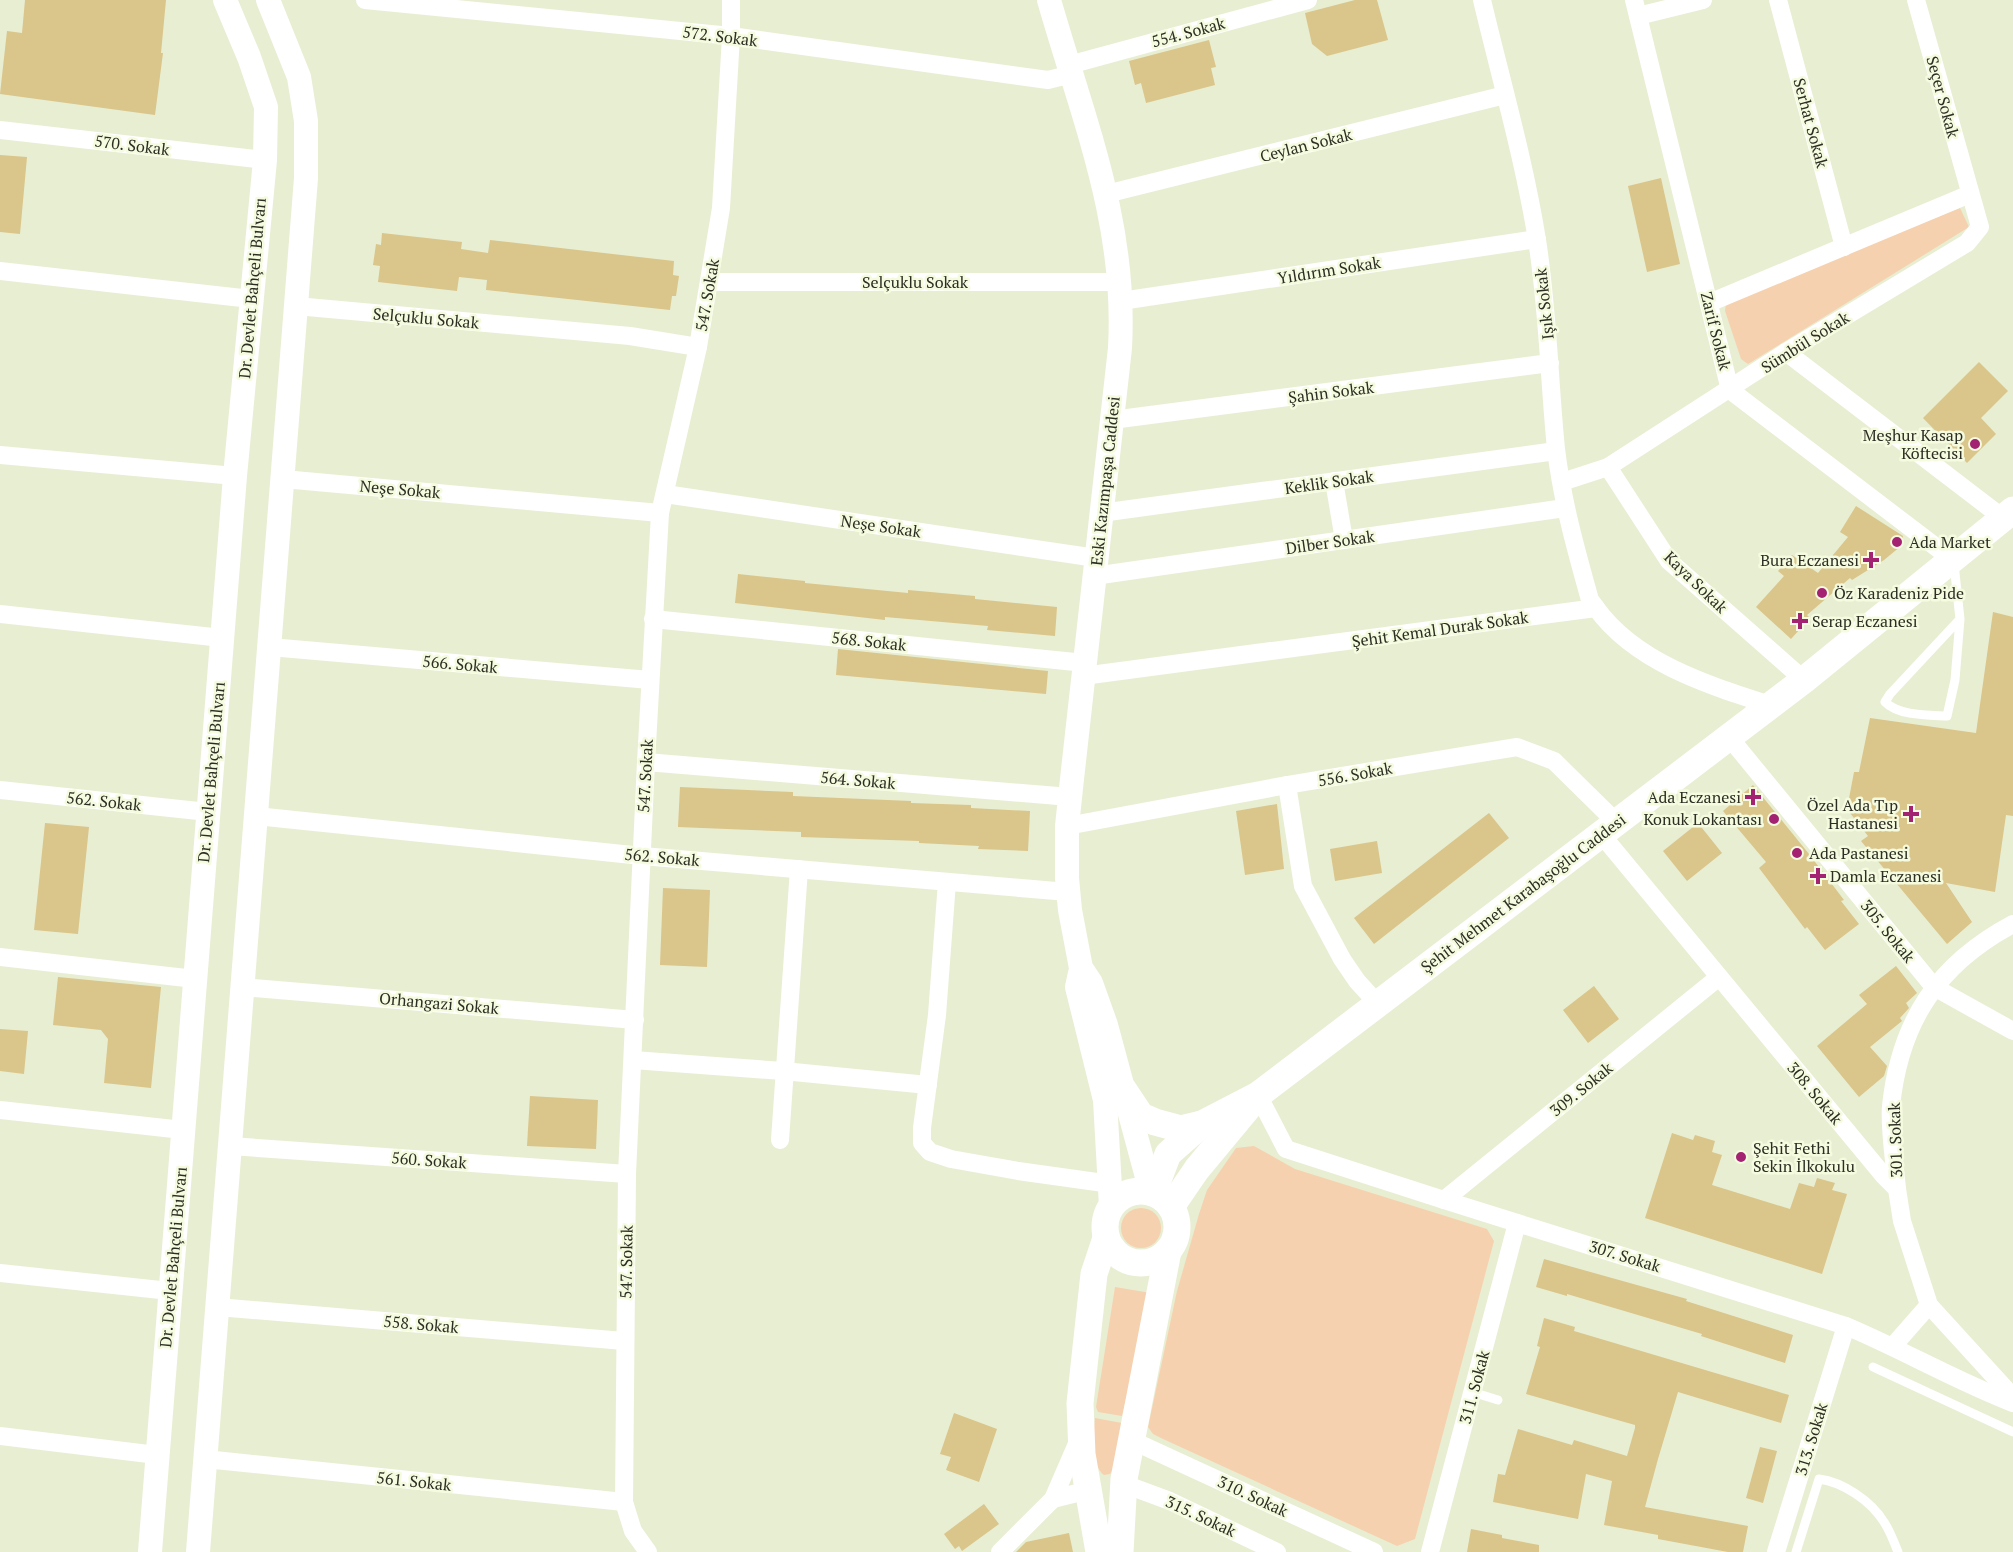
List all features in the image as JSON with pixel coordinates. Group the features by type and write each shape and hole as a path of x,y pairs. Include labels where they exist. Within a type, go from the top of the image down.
{"main road":[{"name":"Şehit Mehmet Karabaşoğlu Caddesi","path":"1202,1124 1258,1095 1804,680 2008,514"},
{"path":"1123,1089 1141,1116 1181,1129 1202,1124"},
{"name":"Şehit Mehmet Karabaşoğlu Caddesi","path":"1158,1197 1197,1169 1258,1095"},
{"path":"1158,1197 1168,1154 1202,1124"},
{"path":"1111,1184 1119,1198 1140,1191 1158,1197 1176,1218 1177,1230 1168,1251 1131,1440 1124,1484 1120,1552"},
{"path":"1111,1184 1104,1226 1106,1238 1116,1254 1133,1262 1152,1262 1168,1251"},
{"path":"1100,1552 1082,1454 1080,1403 1094,1274 1106,1238"},
{"path":"1089,1490 1124,1484"}],"street":[{"name":"Dr. Devlet Bahçeli Bulvarı","path":"150,1552 235,476 265,160 266,107 249,57 225,0"},
{"path":"198,1552 306,178 306,121 299,77 268,0"},
{"name":"572. Sokak","path":"365,0 731,36 1048,80 1071,69"},
{"name":"547. Sokak","path":"648,1552 633,1531 624,1502 624,1341 627,1174 653,619 660,513 698,347 721,208 731,36 730,0"},
{"name":"Eski Kazımpaşa Caddesi","path":"1049,0 1106,194 1119,264 1120,348 1067,826 1068,892 1081,968 1077,987 1105,1100 1111,1184"},
{"name":"554. Sokak","path":"1071,69 1308,0"},
{"name":"Işık Sokak","path":"1482,0 1519,147 1537,239 1557,451 1565,508 1590,600 1596,608"},
{"path":"1636,8 1702,0"},
{"name":"Serhat Sokak","path":"1778,0 1844,247"},
{"name":"Seçer Sokak","path":"1916,0 1980,228"},
{"name":"Zarif Sokak","path":"1636,8 1730,390 1953,560"},
{"name":"Ceylan Sokak","path":"1106,194 1505,95"},
{"name":"570. Sokak","path":"0,130 265,160"},
{"path":"1709,303 1970,194"},
{"name":"Sümbül Sokak","path":"1562,482 1608,467 1786,352 1967,243 1980,228"},
{"name":"Yıldırım Sokak","path":"1120,292 1537,239"},
{"path":"0,271 251,299"},
{"name":"Selçuklu Sokak","path":"710,282 1120,292"},
{"name":"Selçuklu Sokak","path":"296,306 630,336 698,347"},
{"path":"1786,352 2008,514"},
{"name":"Şahin Sokak","path":"1112,420 1550,363"},
{"name":"Keklik Sokak","path":"1101,513 1557,451"},
{"path":"0,455 235,476"},
{"name":"Kaya Sokak","path":"1608,467 1669,561 1804,680"},
{"name":"Neşe Sokak","path":"283,479 660,513"},
{"path":"1334,482 1344,540"},
{"name":"Neşe Sokak","path":"665,494 1095,567"},
{"name":"Dilber Sokak","path":"1095,567 1344,540 1565,508"},
{"path":"1596,608 1604,619 1627,639 1660,663 1729,692 1770,705"},
{"name":"Şehit Kemal Durak Sokak","path":"1084,670 1596,608"},
{"path":"0,614 222,638"},
{"name":"568. Sokak","path":"653,619 1084,670"},
{"name":"566. Sokak","path":"270,648 650,680"},
{"name":"305. Sokak","path":"1729,736 1934,987"},
{"name":"556. Sokak","path":"1067,826 1287,785 1517,747 1554,761 1609,829"},
{"name":"564. Sokak","path":"646,762 1070,797"},
{"path":"1287,785 1303,886 1342,959 1377,1003"},
{"name":"562. Sokak","path":"0,790 208,812"},
{"name":"562. Sokak","path":"256,816 642,856 1068,892"},
{"name":"308. Sokak","path":"1609,829 1719,977 1897,1189"},
{"path":"780,1140 783,1071 799,869"},
{"path":"947,882 937,1016 922,1143 930,1152 951,1159 1111,1184"},
{"name":"301. Sokak","path":"1897,1189 1891,1108 1898,1065 1908,1031 1934,987 1960,959 1986,939 2013,924"},
{"path":"0,957 195,979"},
{"name":"Eski Kazımpaşa Caddesi","path":"1081,968 1091,983 1106,1025 1123,1089 1158,1197"},
{"name":"309. Sokak","path":"1444,1200 1719,977"},
{"name":"Orhangazi Sokak","path":"242,987 635,1020"},
{"path":"1934,987 2013,1031"},
{"path":"633,1060 928,1085"},
{"name":"307. Sokak","path":"1258,1095 1286,1149 1846,1326 1893,1346 1980,1390 2013,1403"},
{"path":"0,1110 183,1130"},
{"name":"560. Sokak","path":"230,1146 627,1174"},
{"path":"1897,1189 1902,1221 1929,1305 2013,1397"},
{"name":"311. Sokak","path":"1430,1552 1517,1223"},
{"path":"0,1273 170,1291"},
{"path":"1893,1346 1929,1305"},
{"name":"558. Sokak","path":"217,1308 624,1341"},
{"name":"313. Sokak","path":"1776,1552 1846,1326"},
{"path":"1000,1552 1053,1499 1082,1435"},
{"path":"0,1436 157,1455"},
{"name":"310. Sokak","path":"1131,1440 1374,1552"},
{"name":"561. Sokak","path":"205,1459 624,1502"},
{"name":"315. Sokak","path":"1124,1484 1170,1501 1277,1552"},
{"path":"1053,1499 1089,1490"}],"lane":[{"path":"1953,560 1960,619 1955,680 1947,716 1923,715 1890,708 1885,702 1890,694 1960,619"},
{"path":"1873,1367 2013,1432"},
{"path":"1472,1392 1498,1400"},
{"path":"1796,1552 1819,1479 1831,1481 1843,1487 1874,1508 1885,1522 1898,1552"}],"shaded area":[{"path":"1960,208 1969,227 1748,364 1741,359 1725,311 1726,303"},
{"path":"1254,1146 1295,1169 1487,1229 1494,1241 1415,1539 1397,1546 1163,1439 1153,1434 1148,1427 1177,1291 1207,1190 1236,1148"},
{"path":"1141,1208 1149,1209 1155,1214 1160,1220 1160,1236 1155,1242 1149,1247 1141,1248 1133,1247 1127,1242 1122,1236 1121,1228 1122,1220 1127,1214 1133,1209"},
{"path":"1115,1287 1151,1293 1122,1416 1098,1412 1096,1407"},
{"path":"1095,1418 1122,1423 1114,1468 1110,1474 1104,1475 1094,1457"}],"building":[{"path":"25,0 166,0 161,53 163,53 155,115 0,94 7,31 22,33"},
{"path":"1355,0 1377,0 1388,40 1327,56 1312,44 1305,13"},
{"path":"1209,40 1216,67 1211,68 1215,85 1146,103 1141,83 1135,85 1129,61"},
{"path":"0,155 27,157 20,234 0,232"},
{"path":"1661,178 1680,264 1647,272 1628,186"},
{"path":"382,233 462,242 461,249 488,253 490,240 674,261 673,275 679,276 676,296 672,296 670,310 486,290 487,280 459,277 457,291 378,282 380,266 373,265 376,244 381,245"},
{"path":"1979,362 2008,391 1981,418 1996,434 1967,463 1923,418"},
{"path":"1856,506 1903,536 1901,546 1884,560 1852,580 1850,578 1807,615 1810,618 1791,639 1756,607 1784,576 1778,571 1792,555 1818,573 1848,537 1840,532"},
{"path":"738,574 908,593 908,590 975,596 975,599 1057,607 1055,636 987,630 988,626 885,617 885,620 735,603"},
{"path":"1993,612 2013,617 2013,816 2006,815 1995,892 1946,883 1972,922 1947,944 1861,841 1868,836 1847,809 1854,772 1859,772 1870,718 1976,733"},
{"path":"838,649 1048,671 1046,694 836,675"},
{"path":"1753,785 1809,854 1859,924 1825,950 1807,927 1805,929 1759,868 1766,862 1723,811"},
{"path":"680,787 793,792 793,796 911,801 911,803 971,805 971,808 1030,811 1028,851 978,849 979,846 919,843 919,841 801,837 801,832 678,827"},
{"path":"1277,804 1284,869 1245,875 1236,811"},
{"path":"1489,813 1509,838 1374,944 1354,918"},
{"path":"45,823 89,827 78,934 34,930"},
{"path":"1698,823 1722,853 1687,881 1663,851"},
{"path":"1377,841 1382,873 1335,881 1330,849"},
{"path":"663,888 710,890 707,967 660,965"},
{"path":"1896,966 1917,993 1906,1003 1909,1008 1900,1018 1902,1021 1870,1047 1887,1066 1884,1076 1859,1097 1817,1046 1867,1004 1859,995"},
{"path":"58,977 161,987 151,1088 104,1083 108,1039 101,1030 53,1025"},
{"path":"1594,986 1619,1019 1588,1043 1563,1010"},
{"path":"0,1029 28,1031 24,1074 0,1071"},
{"path":"530,1096 598,1100 596,1149 527,1146"},
{"path":"1672,1133 1693,1140 1695,1135 1715,1141 1712,1152 1722,1155 1712,1185 1790,1209 1799,1183 1814,1187 1817,1178 1835,1183 1832,1190 1847,1194 1822,1274 1645,1218"},
{"path":"1544,1259 1687,1299 1686,1301 1793,1335 1785,1363 1701,1336 1702,1334 1536,1287"},
{"path":"1544,1318 1575,1327 1574,1331 1789,1395 1781,1423 1678,1392 1658,1459 1645,1507 1748,1526 1743,1552 1728,1552 1658,1539 1658,1535 1604,1525 1612,1481 1586,1474 1578,1519 1493,1502 1498,1474 1505,1475 1518,1429 1572,1445 1574,1440 1627,1456 1635,1428 1635,1425 1526,1394 1540,1347 1537,1346"},
{"path":"954,1413 997,1429 979,1482 946,1470 951,1457 940,1454"},
{"path":"1760,1447 1777,1451 1763,1503 1746,1498"},
{"path":"984,1504 999,1524 962,1551 959,1546 955,1549 944,1534"},
{"path":"1471,1529 1539,1545 1539,1552 1467,1552"},
{"path":"1069,1533 1073,1552 1016,1552 1026,1542"}],"place":[{"name":"Meşhur Kasap Köftecisi","path":"1975,444"},
{"name":"Ada Market","path":"1897,542"},
{"name":"Bura Eczanesi","path":"1871,560"},
{"name":"Öz Karadeniz Pide","path":"1822,593"},
{"name":"Serap Eczanesi","path":"1800,621"},
{"name":"Ada Eczanesi","path":"1753,797"},
{"name":"Özel Ada Tıp Hastanesi","path":"1911,814"},
{"name":"Konuk Lokantası","path":"1774,819"},
{"name":"Ada Pastanesi","path":"1797,853"},
{"name":"Damla Eczanesi","path":"1818,876"},
{"name":"Şehit Fethi Sekin İlkokulu","path":"1741,1157"}]}
